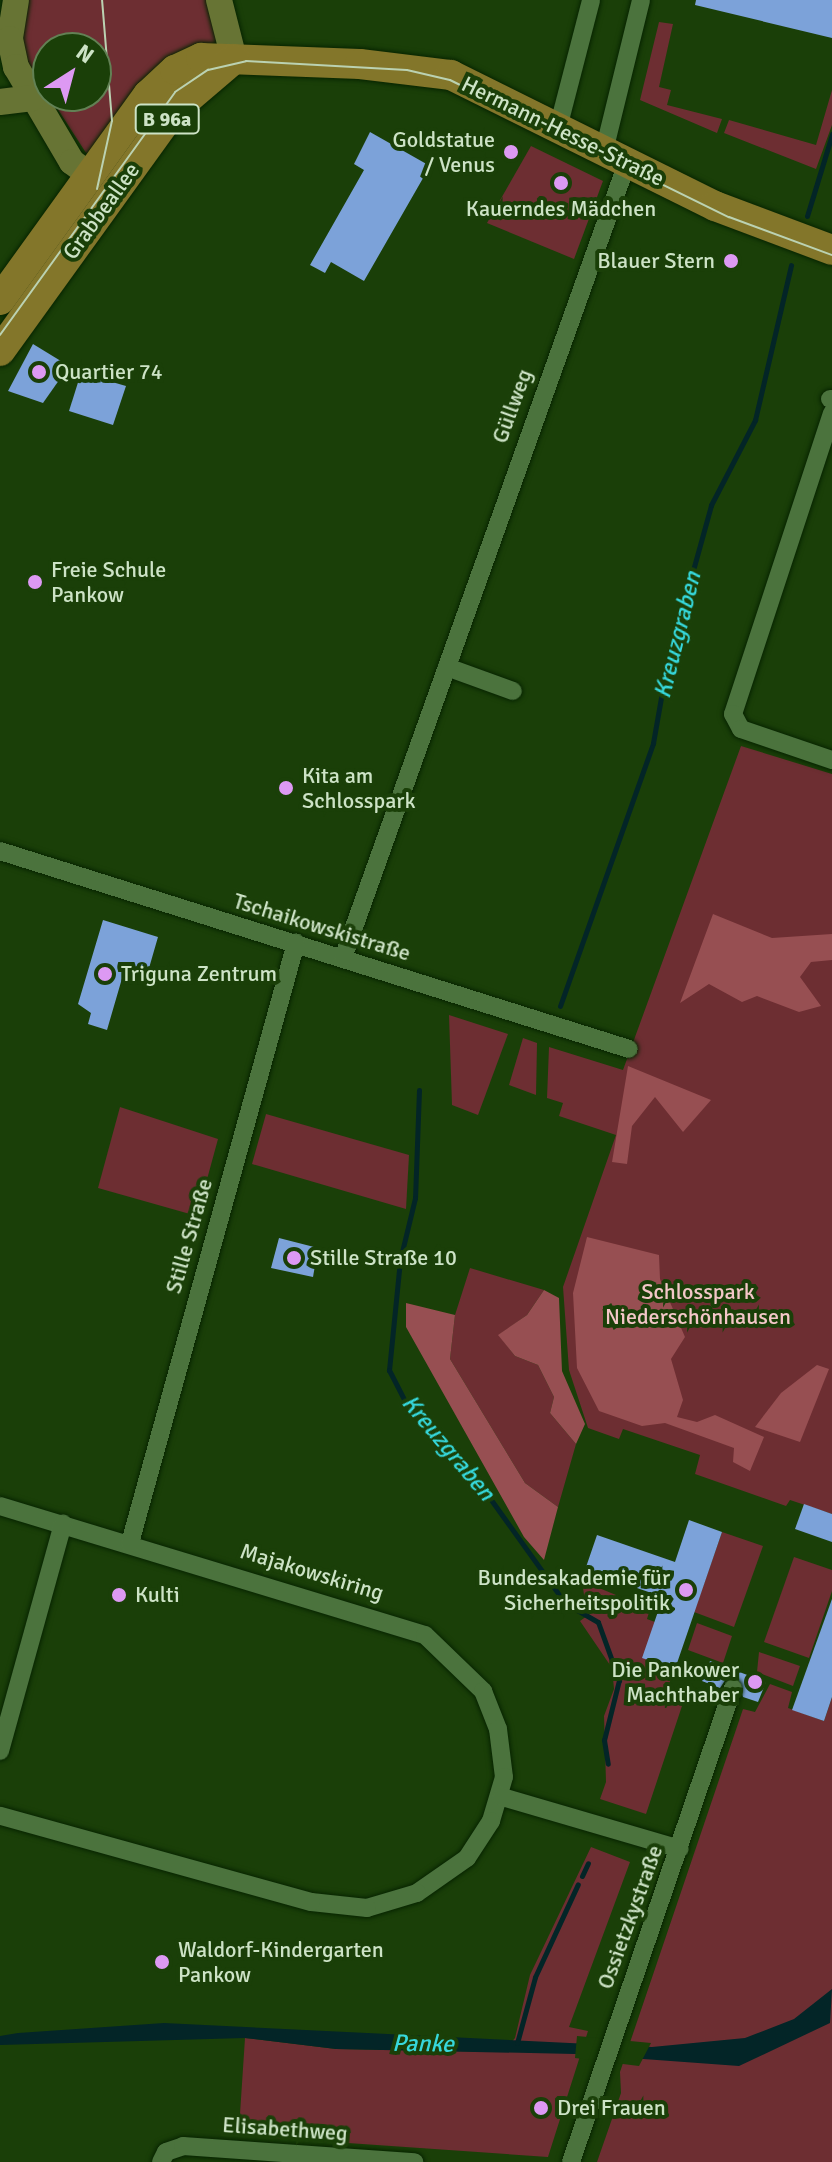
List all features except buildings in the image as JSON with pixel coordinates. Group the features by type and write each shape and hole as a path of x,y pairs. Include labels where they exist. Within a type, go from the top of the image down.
{"main road":[{"path":"16,0 8,68 32,97"},
{"path":"219,0 234,59"},
{"name":"Grabbeallee","path":"0,351 169,75 196,59 234,59"},
{"name":"Hermann-Hesse-Straße","path":"234,59 430,70 558,128 731,213 832,250"},
{"path":"0,102 32,98"},
{"path":"42,112 72,162 102,183"},
{"name":"Grabbeallee","path":"0,300 102,183"}],"street":[{"path":"558,128 591,0"},
{"name":"Güllweg","path":"343,958 447,667 615,157 641,0"},
{"path":"831,404 733,714 741,729 832,760"},
{"path":"447,667 513,691"},
{"name":"Tschaikowskistraße","path":"0,851 629,1049"},
{"name":"Stille Straße","path":"130,1543 296,943"},
{"name":"Majakowskiring","path":"0,1506 406,1625 442,1646 464,1667 492,1710 502,1755 502,1797 477,1844 454,1870 417,1893 367,1908 311,1902 0,1816"},
{"path":"0,1751 63,1524"},
{"name":"Ossietzkystraße","path":"571,2162 733,1688"},
{"path":"502,1797 680,1849"},
{"name":"Elisabethweg","path":"161,2162 166,2152 183,2146 414,2162"}],"green space":[{"path":"28,0 211,0 217,44 88,156 59,112 112,112 112,32 32,32 32,69 22,39"},
{"path":"659,22 673,24 659,87 671,90 667,105 722,119 717,133 640,100"},
{"path":"832,90 832,125 816,169 724,133 729,120 816,145"},
{"path":"531,146 603,181 574,259 487,223"},
{"name":"Schlosspark Niederschönhausen","path":"741,746 832,774 832,1514 790,1500 786,1506 695,1474 700,1455 623,1429 619,1439 588,1428 569,1370 563,1287 616,1135 559,1116 563,1103 547,1098 549,1047 623,1070"},
{"path":"449,1015 508,1034 478,1115 452,1105"},
{"path":"523,1038 537,1043 536,1095 509,1085"},
{"path":"120,1107 218,1139 197,1216 98,1188"},
{"path":"266,1114 409,1155 406,1209 252,1164"},
{"path":"470,1268 544,1290 527,1315 499,1335 515,1356 538,1365 554,1397 550,1413 576,1444 558,1507 525,1483 450,1359 455,1315"},
{"path":"722,1532 763,1546 734,1627 694,1612"},
{"path":"794,1557 832,1570 832,1591 809,1658 764,1642"},
{"path":"582,1581 650,1609 647,1619 655,1622 675,1669 668,1686 686,1694 646,1814 600,1799 606,1782 604,1716 614,1689 612,1668 580,1621 587,1616"},
{"path":"697,1623 732,1636 723,1663 688,1650"},
{"path":"759,1652 800,1666 793,1686 757,1672"},
{"path":"770,1684 792,1692 788,1708 824,1721 832,1697 832,2162 597,2162 621,2093 620,2072 743,1709 755,1712"},
{"path":"591,1847 630,1862 569,2027 588,2031 548,2157 245,2136 239,2129 245,2038 336,2049 503,2052 515,2038 530,1975"}],"shaded area":[{"path":"713,914 772,938 832,934 832,960 811,962 800,977 821,1006 799,1012 757,996 742,1002 709,984 680,1003"},
{"path":"628,1066 711,1100 683,1132 655,1097 632,1126 627,1164 612,1162"},
{"path":"587,1237 659,1255 660,1279 685,1337 671,1359 683,1400 677,1417 697,1422 715,1415 764,1437 750,1471 733,1462 734,1448 665,1423 642,1426 599,1411 577,1368 573,1293"},
{"path":"544,1290 559,1298 562,1371 585,1424 576,1444 550,1413 554,1397 538,1365 515,1356 498,1335 527,1315"},
{"path":"406,1303 455,1315 450,1359 525,1483 558,1507 544,1560 524,1537 406,1327"},
{"path":"817,1365 829,1369 800,1442 755,1427 781,1393"}],"water":[{"name":"Panke","path":"832,1989 830,2023 739,2066 575,2054 336,2049 245,2038 0,2045 0,2036 18,2033 164,2023 652,2047 745,2038 794,2019"}],"pier":[{"path":"577,2036 651,2043 639,2066 575,2058"}],"waterway":[{"name":"Kreuzgraben","path":"807,216 832,134"},
{"name":"Kreuzgraben","path":"560,1006 653,743 667,664 711,505 755,420 791,265"},
{"name":"Kreuzgraben","path":"419,1090 415,1198 400,1260 389,1370 409,1409 469,1469 565,1603 598,1622 619,1680 604,1740 608,1764"},
{"name":"Kreuzgraben","path":"582,1876 588,1863"},
{"name":"Kreuzgraben","path":"517,2043 535,1977 578,1884"}],"tram line":[{"path":"97,189 112,121 102,0"},
{"path":"0,335 175,92 208,70 246,61 407,70 450,80 729,217 832,255"}],"place":[{"name":"Goldstatue / Venus","path":"511,152"},
{"name":"Kauerndes Mädchen","path":"561,183"},
{"name":"Blauer Stern","path":"731,261"},
{"name":"Quartier 74","path":"39,372"},
{"name":"Freie Schule Pankow","path":"35,582"},
{"name":"Kita am Schlosspark","path":"286,788"},
{"name":"Triguna Zentrum","path":"105,974"},
{"name":"Stille Straße 10","path":"294,1258"},
{"name":"Bundesakademie für Sicherheitspolitik","path":"686,1590"},
{"name":"Kulti","path":"119,1595"},
{"name":"Die Pankower Machthaber","path":"755,1682"},
{"name":"Waldorf-Kindergarten Pankow","path":"162,1962"},
{"name":"Drei Frauen","path":"541,2108"}]}
